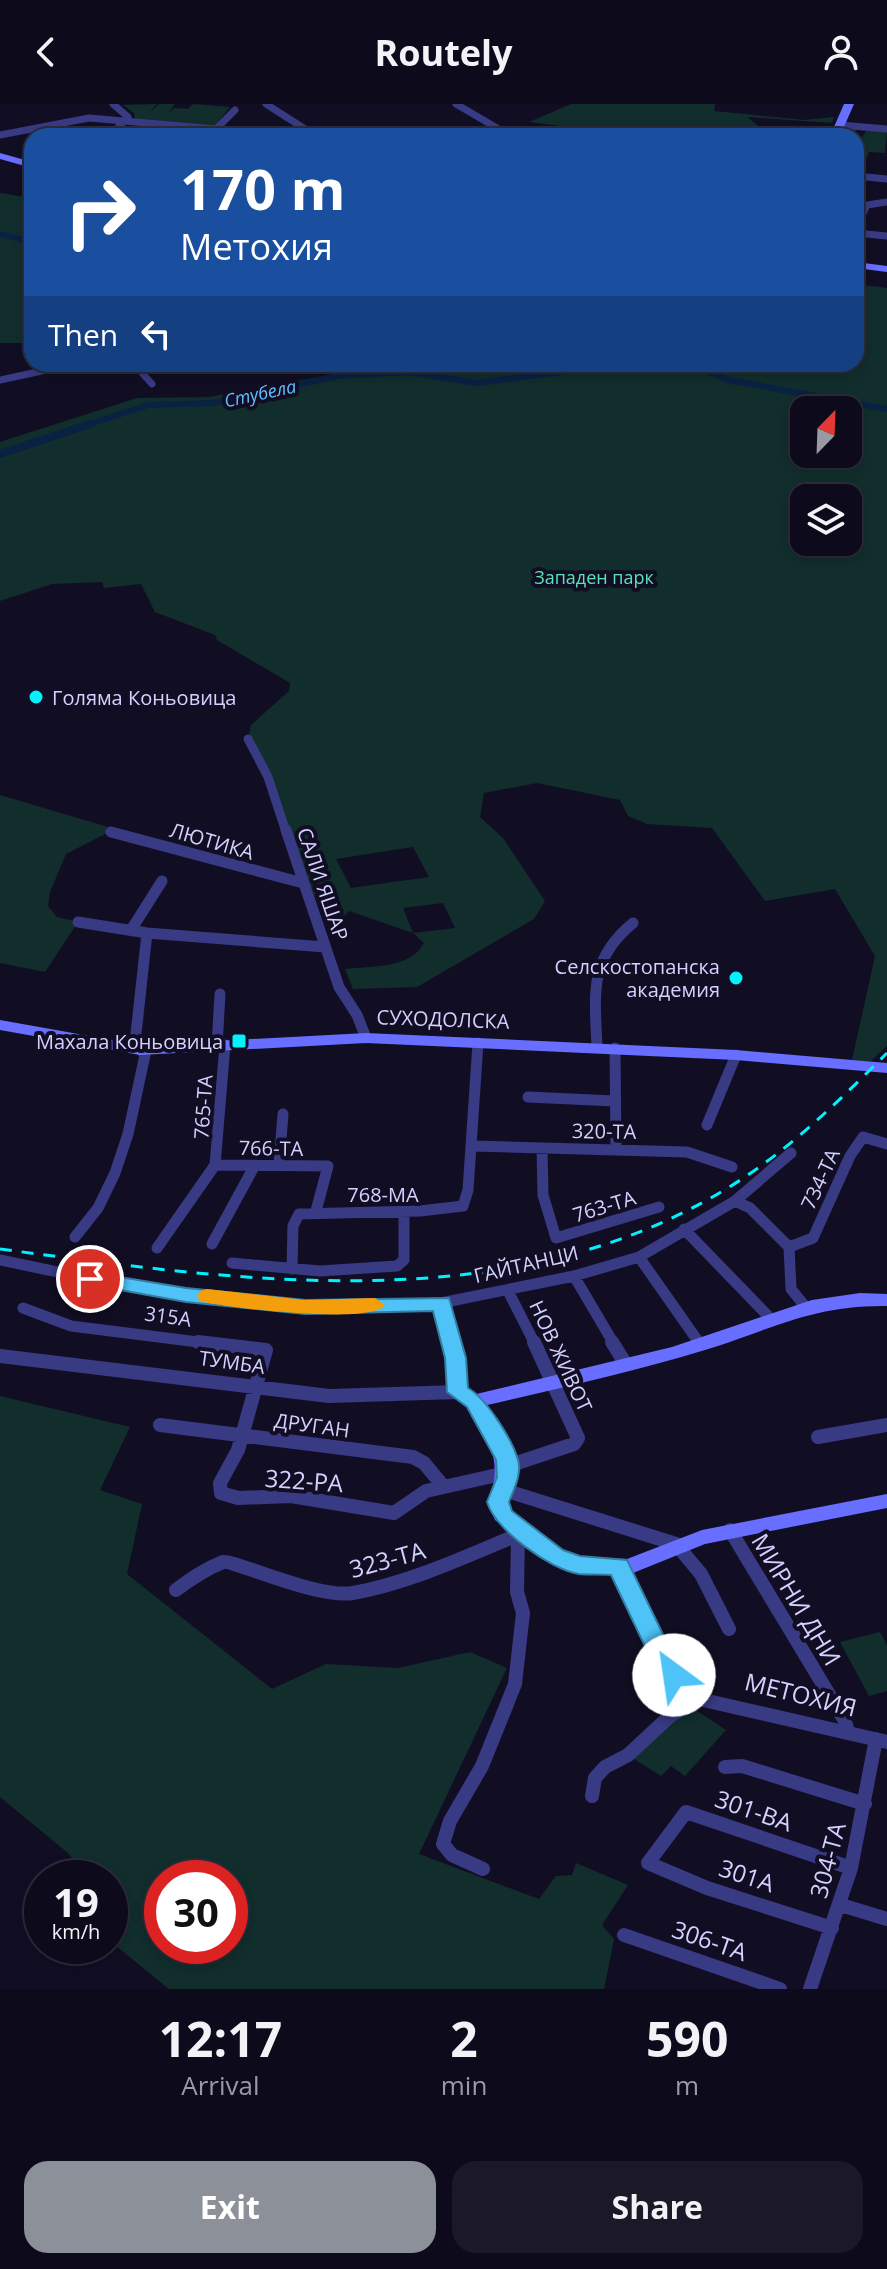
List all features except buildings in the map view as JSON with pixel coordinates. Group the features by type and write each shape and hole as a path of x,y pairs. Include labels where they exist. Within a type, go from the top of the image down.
{"street":[{"path":"117,104 128,117 119,128"},
{"path":"267,104 304,128"},
{"path":"456,104 497,128"},
{"path":"839,128 849,104"},
{"path":"217,128 235,110"},
{"path":"37,128 89,118 203,128"},
{"path":"840,125 887,129"},
{"path":"0,135 24,130"},
{"path":"0,156 24,163"},
{"path":"864,177 887,179"},
{"path":"864,212 867,205 887,202"},
{"path":"864,232 887,236"},
{"path":"864,266 887,269"},
{"path":"0,380 37,372"},
{"path":"141,372 152,384"},
{"name":"САЛИ ЯШАР","path":"248,739 268,777 339,987 357,1015 366,1038"},
{"name":"ЛЮТИКА","path":"111,832 244,870 303,883"},
{"path":"131,930 162,881"},
{"path":"78,922 147,933 325,947"},
{"path":"597,1048 595,972 613,937 633,923"},
{"path":"75,1237 98,1208 117,1163 140,1083 145,1055 135,1043 147,933"},
{"name":"765-ТА","path":"157,1248 215,1165 221,1046 220,994"},
{"name":"СУХОДОЛСКА","path":"0,1025 140,1050 366,1038 615,1048 887,1068"},
{"path":"472,1146 478,1043"},
{"path":"615,1048 616,1149"},
{"path":"707,1125 736,1055"},
{"path":"528,1097 615,1101"},
{"path":"279,1165 283,1114"},
{"name":"734-ТА","path":"789,1247 813,1238 850,1156 863,1137 887,1144"},
{"name":"320-ТА","path":"472,1146 687,1152 732,1167"},
{"name":"768-МА","path":"316,1211 404,1214 463,1206 468,1190 472,1146"},
{"name":"763-ТА","path":"542,1148 543,1195 556,1238 659,1207"},
{"name":"ГАЙТАНЦИ","path":"0,1260 120,1285 305,1307 441,1303 574,1276 639,1257 735,1201 791,1153"},
{"name":"766-ТА","path":"215,1165 328,1166 316,1211"},
{"path":"212,1244 255,1165"},
{"path":"735,1201 750,1208 789,1247 791,1289 804,1305"},
{"path":"292,1269 293,1226 299,1214 316,1211"},
{"path":"232,1263 320,1271 403,1264 404,1214"},
{"path":"684,1229 772,1320"},
{"path":"639,1257 700,1344"},
{"path":"574,1276 625,1363"},
{"name":"НОВ ЖИВОТ","path":"508,1291 555,1381 553,1387 578,1438"},
{"name":"ТУМБА","path":"0,1356 329,1396 466,1397 555,1381 700,1344 772,1320 804,1305 843,1298 887,1300"},
{"path":"441,1303 466,1397 509,1469 499,1509 520,1533 555,1556 578,1565 628,1567 676,1544 730,1530 887,1501"},
{"name":"315А","path":"23,1308 71,1326 263,1349 267,1353 254,1388"},
{"path":"241,1434 254,1388"},
{"name":"ДРУГАН","path":"160,1425 381,1455 412,1454 421,1459 444,1487"},
{"path":"818,1437 887,1425"},
{"name":"322-РА","path":"241,1434 238,1450 220,1483 221,1493 238,1498 291,1496 394,1513"},
{"name":"323-ТА","path":"394,1513 426,1491 509,1469 574,1444 578,1438"},
{"path":"504,1490 597,1522 624,1525 676,1544 701,1574 729,1629"},
{"name":"МИРНИ ДНИ","path":"730,1530 845,1721 848,1733"},
{"path":"483,1869 452,1855 443,1844 450,1821 482,1766 515,1684 523,1613 517,1592 520,1533"},
{"name":"323-ТА","path":"176,1590 205,1568 218,1566 225,1561 271,1579 325,1594 352,1593 434,1570 520,1533"},
{"path":"592,1796 595,1778 605,1767 628,1755 670,1716 699,1699 663,1659 619,1566"},
{"name":"МЕТОХИЯ","path":"699,1699 753,1708 881,1740"},
{"name":"304-ТА","path":"810,1989 841,1905 881,1740"},
{"path":"725,1767 742,1766 865,1804"},
{"name":"301-ВА","path":"648,1863 686,1812 851,1868"},
{"name":"301А","path":"648,1863 707,1888 832,1928"},
{"path":"841,1905 887,1919"},
{"name":"306-ТА","path":"624,1935 780,1989"}],"green space":[{"path":"157,104 149,113 159,104 175,104 168,113 174,108 188,109 193,104 230,107 214,127 135,120 134,113 123,105"},
{"path":"571,104 715,104 714,111 804,120 834,117 832,123 747,117 761,128 577,128 529,122"},
{"path":"866,131 887,132 885,153 869,152 864,165 864,134"},
{"path":"0,193 24,197 24,343 0,343"},
{"name":"Западен парк","path":"864,285 887,288 887,1046 870,1062 852,1060 875,956 835,889 765,901 712,828 647,824 628,816 620,800 537,783 484,793 480,817 503,838 545,901 534,919 417,987 353,989 345,969 400,962 418,951 424,943 413,933 349,911 337,922 324,917 248,739 251,725 289,691 290,683 217,640 215,635 155,612 141,584 104,588 102,582 52,584 0,601 0,442 137,398 209,397 345,372 864,372","holes":["413,847 429,877 351,888 336,859","443,903 455,928 413,933 403,908"]},
{"path":"0,795 115,829 66,854 50,892 48,906 57,917 78,922 45,972 0,963"},
{"path":"0,1396 130,1427 100,1490 142,1504 127,1574 272,1689 326,1664 398,1668 470,1652 507,1668 419,1854 539,1899 556,1876 572,1875 576,1863 628,1885 602,1925 614,1939 604,1989 169,1989 128,1956 128,1860 73,1860 0,1797"},
{"path":"880,1632 887,1645 887,1691 869,1696 840,1642"},
{"path":"688,1705 726,1730 685,1776 671,1766 661,1776 628,1755"}],"waterway":[{"path":"0,234 24,240"},
{"name":"Стубела","path":"84,426 148,405 213,403 338,376 409,372"},
{"name":"Стубела","path":"409,372 477,383 561,372"},
{"path":"708,372 727,380 887,409"},
{"name":"Стубела","path":"84,426 90,424"},
{"name":"Стубела","path":"0,454 84,426"}],"railway":[{"path":"0,1249 185,1272 279,1279 374,1280 467,1274 558,1258 647,1229 731,1186 793,1141 887,1053"}],"slow traffic":[{"path":"207,1296 305,1307 375,1305"}],"place":[{"name":"Голяма Коньовица","path":"36,697"},
{"name":"Селскостопанска академия","path":"736,978"},
{"name":"Махала Коньовица","path":"239,1041"}],"route":[{"path":"90,1279 186,1295 305,1307 441,1303 455,1358 458,1392 475,1401 507,1460 508,1477 498,1502 502,1515 555,1556 578,1565 619,1566 663,1659 674,1675"}]}
